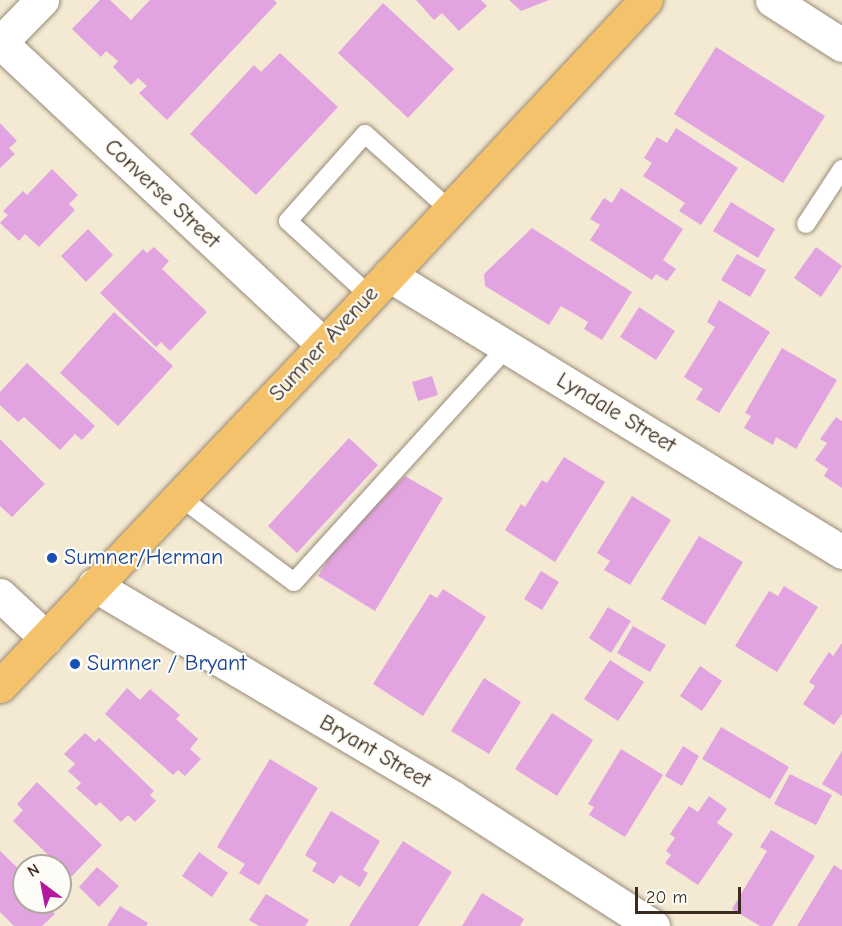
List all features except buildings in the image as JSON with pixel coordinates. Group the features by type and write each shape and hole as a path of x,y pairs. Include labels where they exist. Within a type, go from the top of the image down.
{"main road":[{"name":"Sumner Avenue","path":"0,686 324,345 646,0"}],"street":[{"path":"0,42 42,0"},
{"path":"772,0 842,45"},
{"name":"Converse Street","path":"0,42 324,345"},
{"name":"Lyndale Street","path":"379,285 507,347 842,552"},
{"name":"Bryant Street","path":"94,585 452,797 652,926"},
{"path":"0,595 46,638"}],"lane":[{"path":"379,285 288,221 365,134 450,210"},
{"path":"806,224 842,169"},
{"path":"180,497 294,582 507,347"}],"place":[{"name":"Sumner/Herman","path":"52,558"},
{"name":"Sumner / Bryant","path":"75,664"}]}
